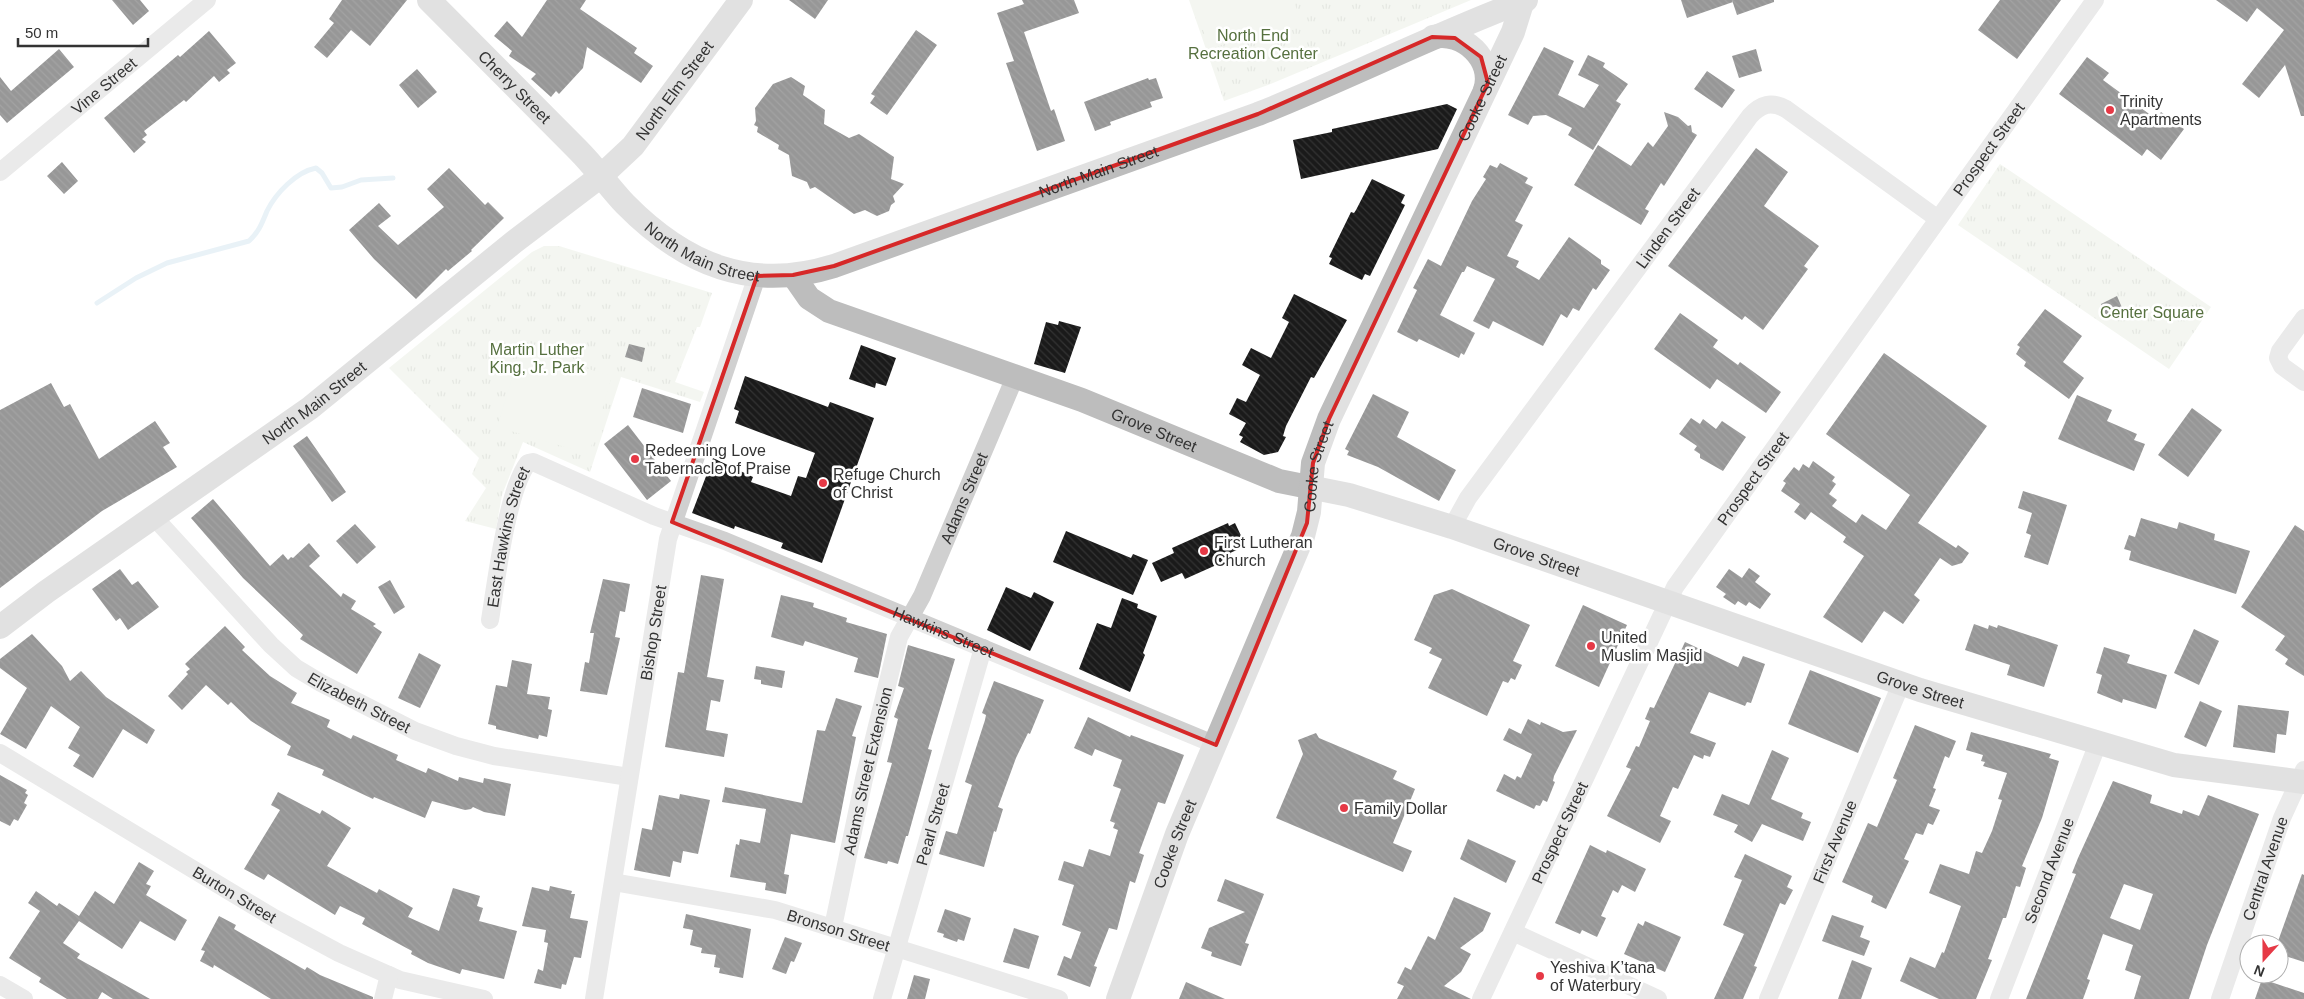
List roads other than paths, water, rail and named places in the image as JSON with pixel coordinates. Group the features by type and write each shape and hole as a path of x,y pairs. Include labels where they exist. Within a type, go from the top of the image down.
{"main road":[{"name":"Cherry Street","path":"429,0 580,152 601,176"},
{"name":"North Elm Street","path":"601,176 633,146 741,0"},
{"name":"North Main Street","path":"0,627 153,516 310,408 514,242 601,176 639,217 678,247 714,265 737,273 757,276 793,275 842,262 1258,114 1432,37 1524,0"},
{"name":"Cooke Street","path":"1118,999 1161,876 1303,536 1309,512 1313,462 1329,419 1513,32 1524,0"},
{"path":"1432,37 1455,38 1478,53 1488,72 1485,92"},
{"name":"Grove Street","path":"793,275 809,298 822,308 1082,400 1268,477 1349,495 1452,527 1902,684 2098,743 2189,768 2302,778"}],"street":[{"name":"Vine Street","path":"0,172 207,0"},
{"name":"Prospect Street","path":"1481,999 1667,602 1686,571 2095,0"},
{"name":"Linden Street","path":"1452,527 1468,498 1750,116 1760,107 1772,104 1786,109 1938,219"},
{"name":"Bishop Street","path":"594,999 664,557 672,522 757,276"},
{"path":"2304,318 2280,351 2278,360 2286,370 2304,382"},
{"name":"Adams Street","path":"909,618 922,596 1015,377"},
{"name":"East Hawkins Street","path":"490,620 509,511 528,463 537,463 654,516 672,522"},
{"name":"Elizabeth Street","path":"153,516 271,646 296,668 321,684 415,730 456,746 494,756 629,777"},
{"name":"Hawkins Street","path":"672,522 725,541 1216,745"},
{"name":"Adams Street Extension","path":"833,927 864,779 897,643 909,618"},
{"name":"Pearl Street","path":"882,999 982,648"},
{"name":"First Avenue","path":"1768,999 1902,684"},
{"name":"Second Avenue","path":"1999,999 2098,743"},
{"name":"Burton Street","path":"0,753 296,931 389,975 437,990 484,999"},
{"name":"Central Avenue","path":"2220,999 2282,818 2302,778"},
{"name":"Bronson Street","path":"612,882 763,907 833,927 1059,999"},
{"path":"1513,932 1658,999"},
{"path":"383,999 389,975"},
{"path":"0,985 24,999"}],"waterway":[{"path":"97,303 136,278 167,263 249,241 258,231 271,204 281,191 287,184 309,170 316,168 322,173 331,188 342,187 361,180 393,178"}],"place":[{"name":"Trinity Apartments","path":"2110,110"},
{"name":"Redeeming Love Tabernacle of Praise","path":"635,459"},
{"name":"Refuge Church of Christ","path":"823,483"},
{"name":"First Lutheran Church","path":"1204,551"},
{"name":"United Muslim Masjid","path":"1591,646"},
{"name":"Family Dollar","path":"1344,808"},
{"name":"Yeshiva K’tana of Waterbury","path":"1540,976"}],"park label":[{"name":"North End Recreation Center","path":"1253,44"},
{"name":"Center Square","path":"2152,312"},
{"name":"Martin Luther King, Jr. Park","path":"537,358"}]}
